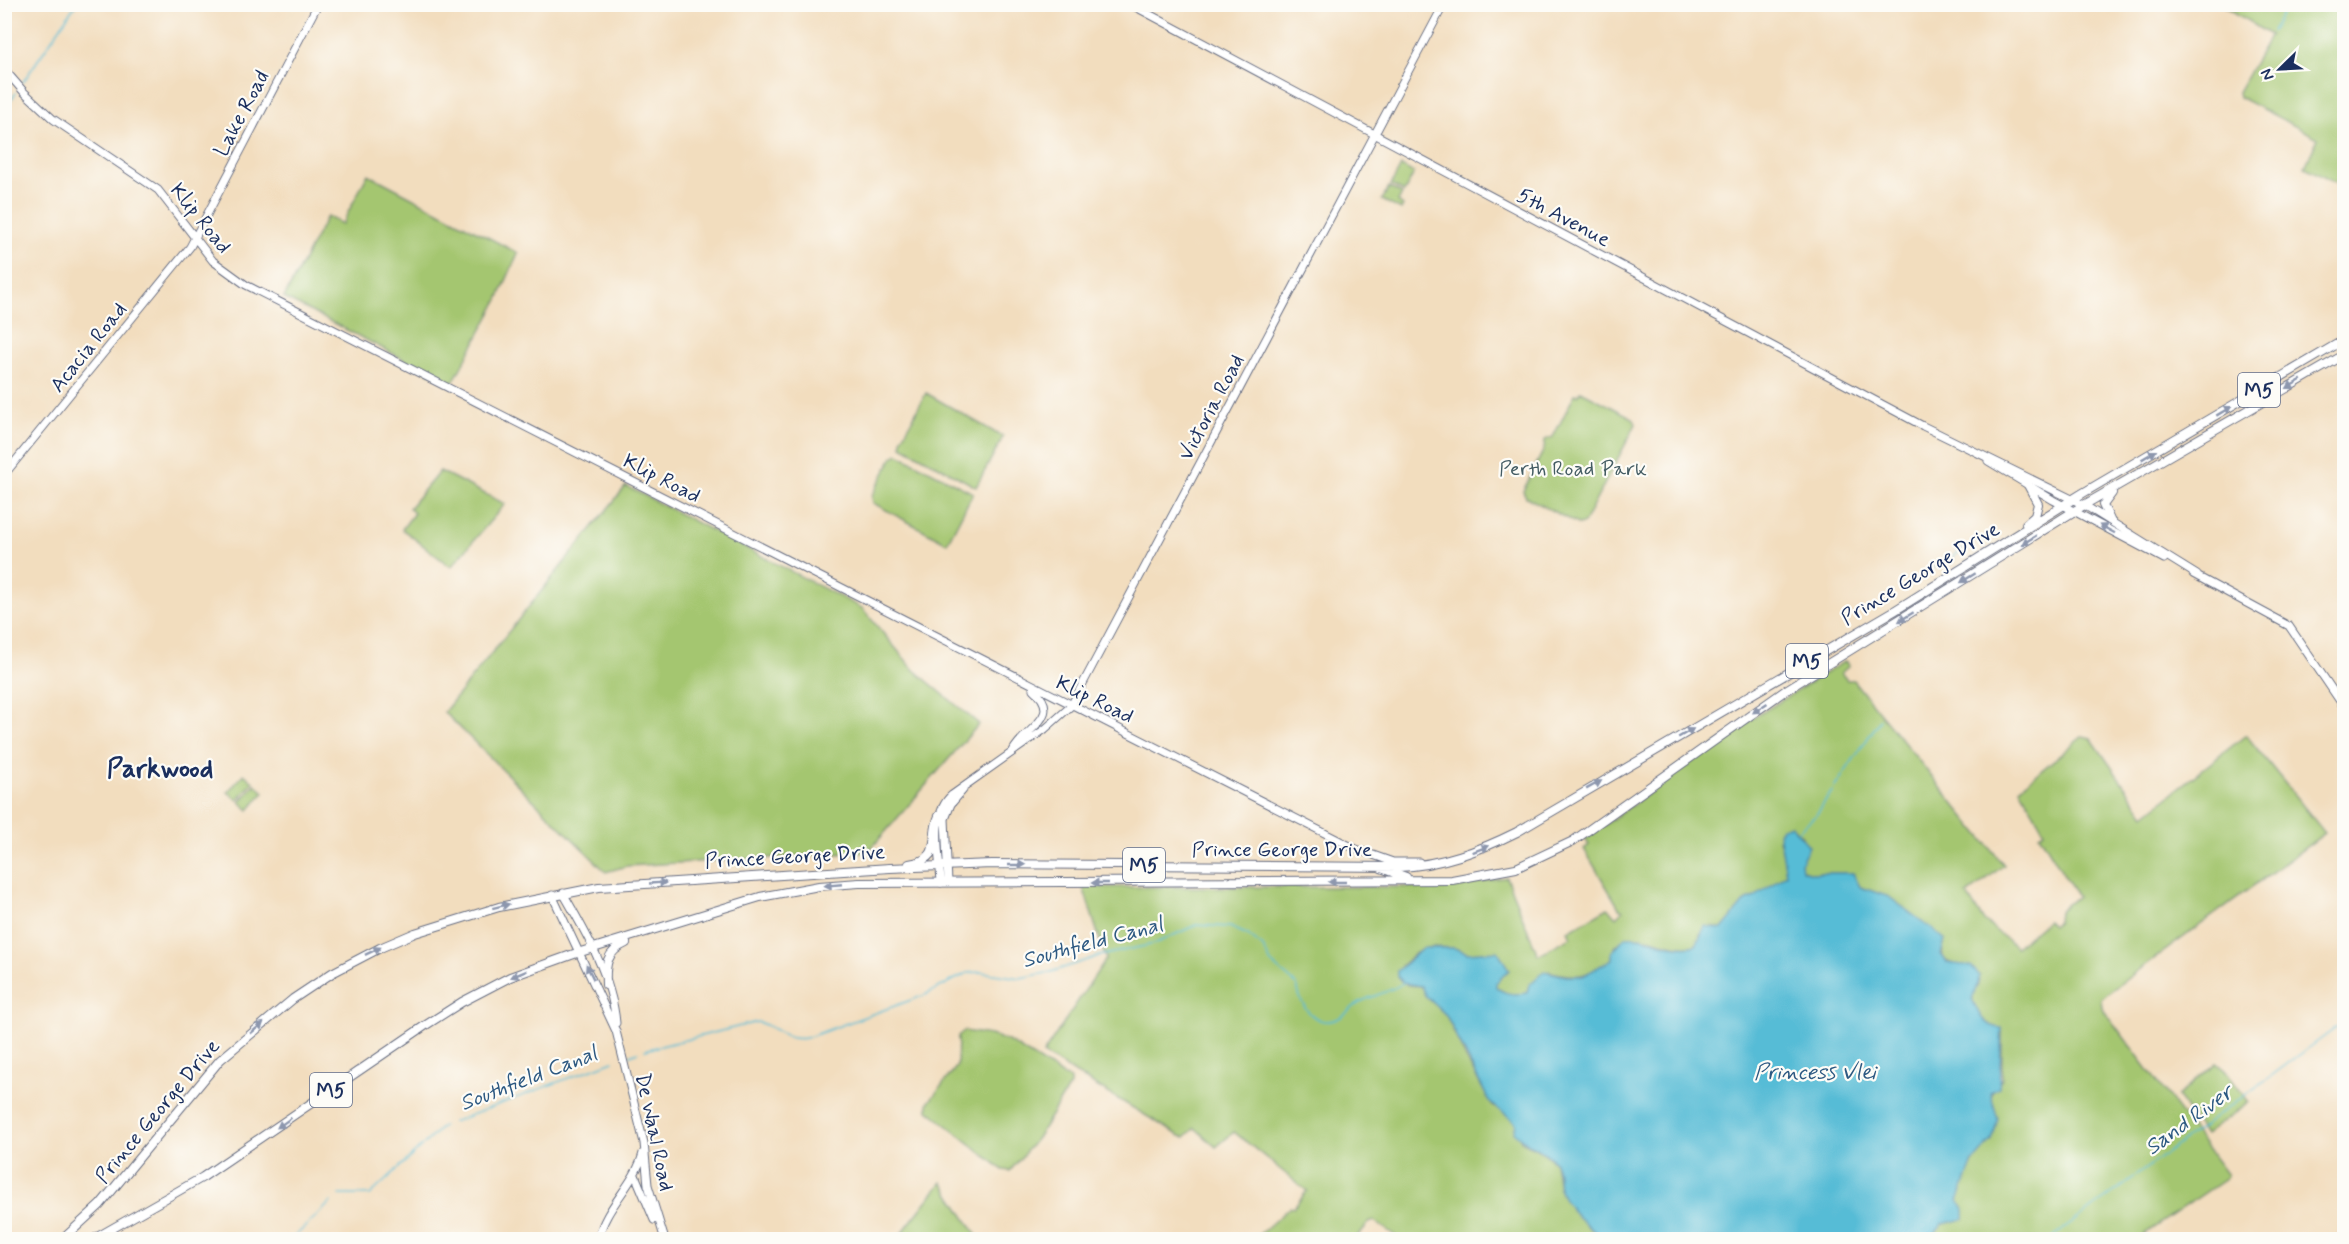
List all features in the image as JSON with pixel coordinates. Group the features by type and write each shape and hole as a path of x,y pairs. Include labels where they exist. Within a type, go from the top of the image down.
{"main road":[{"name":"Prince George Drive","path":"62,1239 100,1205 220,1060 292,999 362,956 415,933 498,906 563,892 635,884 890,868 1024,864 1414,867 1479,850 1516,832 1900,607 2063,505 2344,340"},
{"name":"Prince George Drive","path":"92,1239 203,1178 462,1002 510,977 592,948 750,900 798,889 859,883 1430,881 1494,874 1524,866 1561,848 1774,699 2074,511 2344,355"},
{"path":"2110,520 2103,508 2107,496 2163,459"},
{"path":"2007,541 2036,513 2037,498 2028,485"},
{"path":"890,868 919,862 930,854 935,843 939,816"},
{"path":"1380,867 1398,876 1422,877 1430,881"},
{"path":"606,985 605,966 608,957 618,946 637,936"}],"street":[{"name":"Lake Road","path":"194,238 318,4"},
{"name":"5th Avenue","path":"1130,4 1984,457 2084,505 2197,575"},
{"name":"Victoria Road","path":"944,867 939,816 947,799 1056,721 1071,706 1444,4"},
{"name":"Klip Road","path":"4,69 24,92 63,127 158,190 217,265 246,285 1356,849 1393,862 1443,861"},
{"name":"Acacia Road","path":"4,475 151,296 194,238"},
{"name":"5th Avenue","path":"1984,457 2063,505 2197,575"},
{"path":"2197,575 2289,626 2344,707"},
{"path":"1012,753 1021,738 1040,723 1045,713 1042,698 1027,683"},
{"name":"Victoria Road","path":"944,883 945,819 951,804 965,788"},
{"name":"Klip Road","path":"1356,849 1380,867"},
{"name":"De Waal Road","path":"563,892 592,948 614,1012 616,1031 645,1148 647,1181 664,1239"},
{"name":"De Waal Road","path":"552,895 616,1031"},
{"path":"598,1239 607,1215 635,1175 645,1148"},
{"path":"635,1175 647,1181"},
{"name":"De Waal Road","path":"635,1175 664,1239"}],"green space":[{"path":"2223,5 2344,5 2344,188 2305,167 2318,138 2239,97 2238,92 2270,35"},
{"path":"1401,166 1414,173 1404,192 1391,185"},
{"path":"368,174 518,253 497,302 452,384 284,298 327,216 342,224"},
{"path":"1389,187 1402,194 1398,202 1403,206 1401,210 1382,200"},
{"name":"Perth Road Park","path":"1581,391 1633,418 1636,424 1584,523 1579,525 1526,497 1523,491 1544,449 1545,440 1553,437 1575,394 1578,395"},
{"path":"926,393 1003,437 976,487 902,446 902,439"},
{"path":"898,454 973,493 947,543 873,503 872,496 893,457"},
{"path":"440,471 505,504 451,567 402,529 414,513 409,508"},
{"path":"626,486 862,608 914,670 979,724 868,852 627,866 606,872 444,712"},
{"path":"1845,661 1849,666 1841,673 1847,680 1853,680 2004,865 1967,895 1984,921 2016,947 2047,921 2052,926 2058,921 2059,911 2077,896 2039,834 2044,831 2020,788 2083,736 2091,738 2145,815 2246,735 2325,833 2101,998 2102,1008 2227,1175 2225,1179 2137,1239 1930,1239 1943,1224 1964,1219 1958,1201 1967,1172 1980,1151 1992,1140 1996,1126 1990,1096 2002,1078 2002,1029 1990,1025 1977,1012 1972,993 1978,985 1979,976 1966,967 1952,964 1943,957 1942,950 1945,940 1889,897 1860,887 1853,873 1812,873 1801,869 1802,836 1791,825 1779,839 1787,868 1786,874 1755,897 1745,901 1722,929 1712,926 1700,934 1700,940 1696,945 1675,945 1644,937 1634,937 1624,940 1615,947 1613,959 1597,969 1576,975 1549,971 1529,985 1527,993 1519,994 1507,993 1496,987 1495,983 1509,970 1487,952 1467,953 1454,948 1430,947 1416,953 1401,966 1407,985 1421,986 1425,995 1446,1015 1465,1057 1493,1107 1509,1114 1516,1124 1521,1141 1544,1153 1555,1163 1559,1188 1589,1228 1605,1239 1400,1239 1374,1221 1369,1223 1355,1239 1254,1239 1290,1207 1293,1208 1307,1191 1234,1132 1216,1147 1195,1128 1185,1137 1180,1136 1043,1054 1106,959 1083,887 1450,887 1506,877 1538,955 1571,937 1568,931 1608,908 1616,917 1623,910 1619,908 1584,849 1589,845 1585,839 1753,718"},
{"path":"244,774 253,782 238,800 228,792"},
{"path":"255,784 264,792 249,810 240,802"},
{"path":"964,1031 990,1035 1008,1041 1070,1080 1070,1085 1037,1138 1010,1171 1003,1170 928,1110 928,1103 957,1066 958,1036"},
{"path":"2217,1063 2221,1065 2249,1102 2205,1135 2177,1096"},
{"path":"942,1182 979,1239 897,1239"}],"water":[{"name":"Princess Vlei","path":"1791,825 1809,846 1801,862 1802,870 1812,873 1853,873 1860,887 1889,897 1940,935 1945,940 1941,954 1947,963 1971,966 1980,976 1972,999 1986,1022 2002,1028 1999,1087 1990,1093 1998,1119 1992,1140 1973,1162 1958,1201 1964,1209 1964,1219 1943,1224 1930,1239 1605,1239 1584,1223 1561,1195 1557,1166 1551,1158 1519,1137 1514,1132 1516,1124 1513,1120 1489,1101 1446,1015 1425,995 1421,986 1403,983 1397,976 1397,971 1423,948 1454,948 1467,953 1498,951 1509,970 1496,983 1496,987 1507,993 1519,994 1527,993 1529,985 1544,971 1566,976 1583,976 1612,959 1612,952 1625,937 1643,938 1669,945 1687,947 1696,945 1705,926 1722,929 1745,901 1755,897 1786,874 1779,833 1782,828"}],"waterway":[{"path":"23,82 76,4"},
{"path":"2272,31 2287,4"},
{"path":"4,109 16,93"},
{"path":"1950,558 1966,548"},
{"path":"1932,569 1944,562"},
{"path":"1798,831 1816,815 1880,720"},
{"name":"Southfield Canal","path":"645,1050 757,1022 792,1038 806,1038 925,995 967,973 981,972 1020,978 1051,972 1099,956 1154,944 1196,925 1230,927 1248,935 1263,947 1271,963 1297,985 1302,1001 1311,1014 1324,1021 1332,1021 1341,1017 1361,1002 1403,983"},
{"name":"Sand River","path":"2049,1240 2344,1022"},
{"name":"Southfield Canal","path":"630,1055 638,1052"},
{"name":"Southfield Canal","path":"453,1122 613,1061"},
{"name":"Southfield Canal","path":"340,1195 370,1195 443,1126"},
{"name":"Southfield Canal","path":"291,1240 331,1202"}],"district":[{"name":"Parkwood","path":"160,768"}]}
